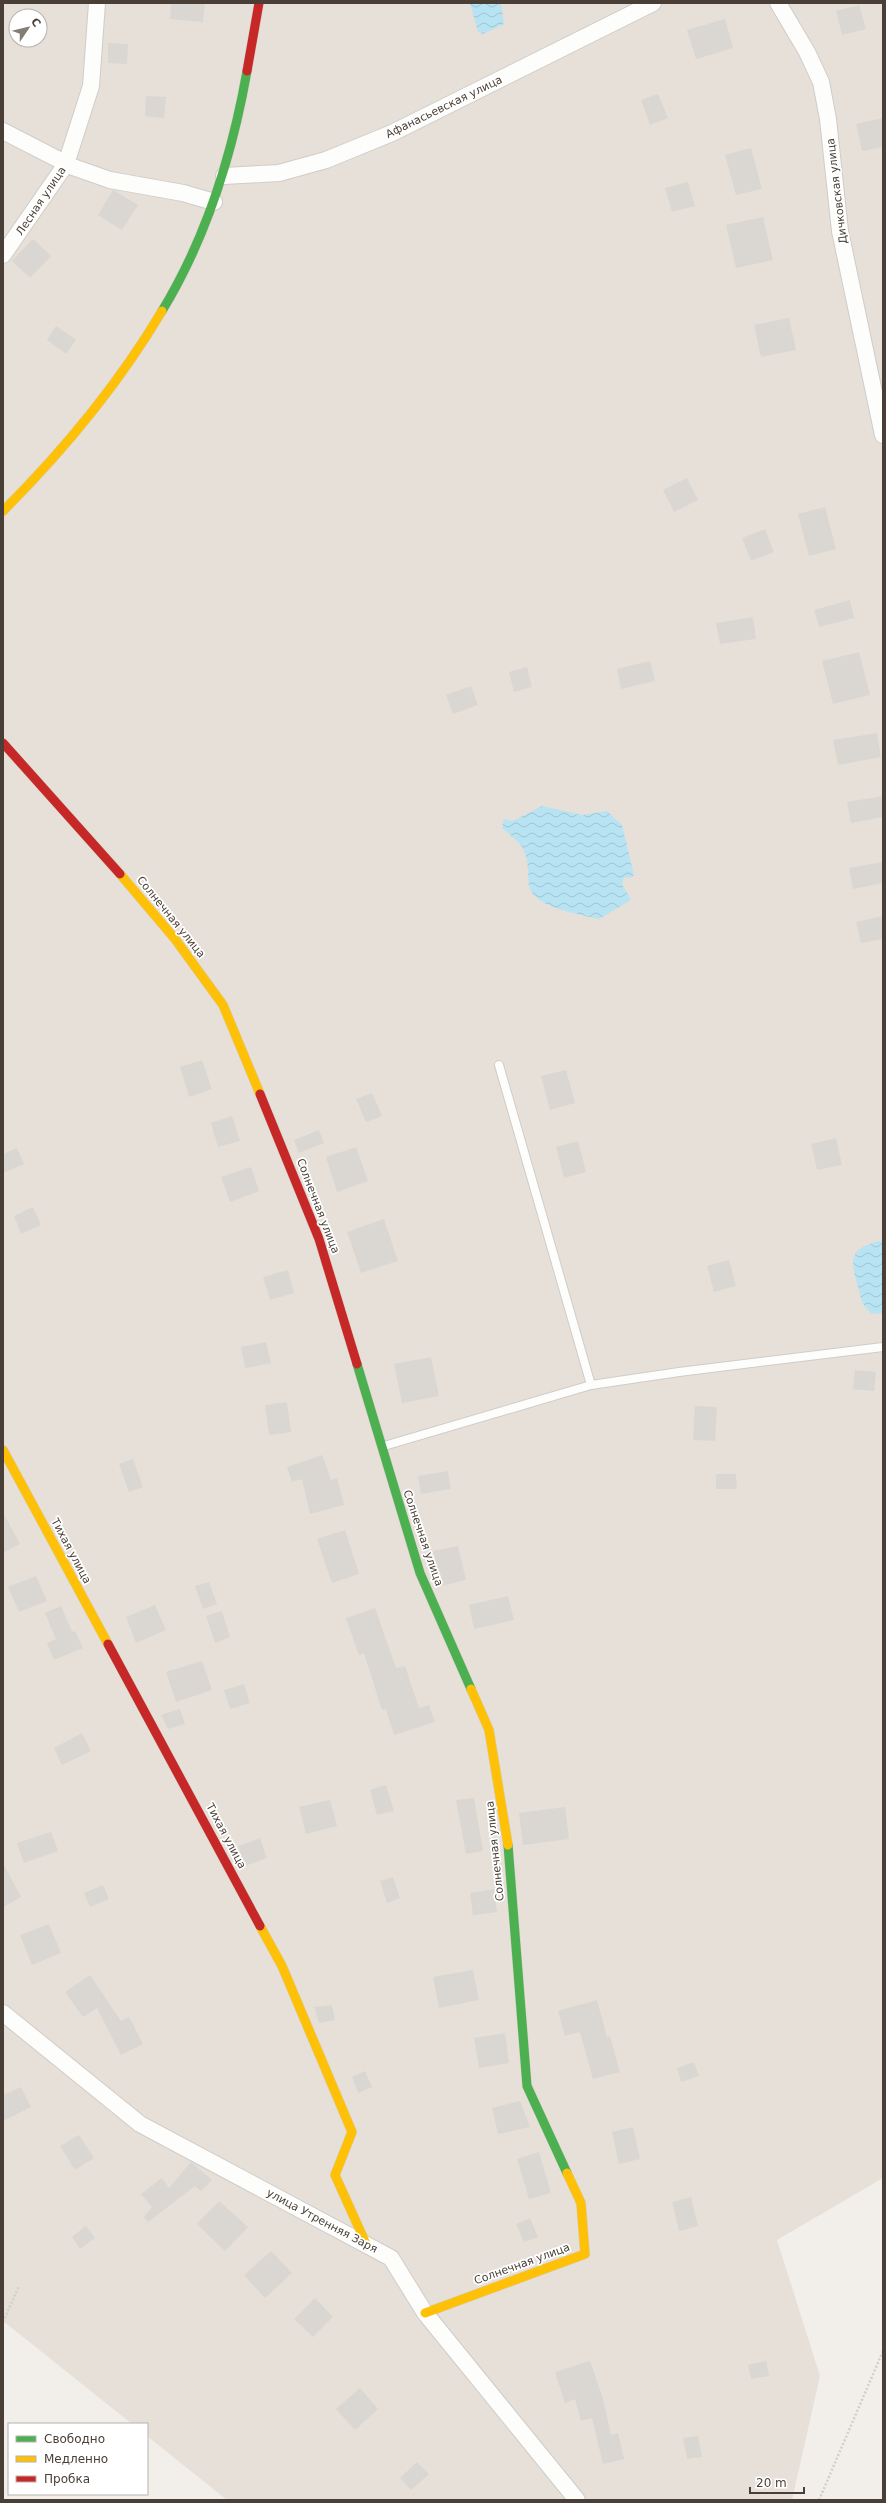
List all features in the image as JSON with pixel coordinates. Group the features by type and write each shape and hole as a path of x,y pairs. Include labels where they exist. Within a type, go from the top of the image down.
{"street":[{"name":"Лесная улица","path":"3,255 66,164 91,86 97,3"},
{"path":"3,511 92,416 151,333 186,271 224,176 246,77 259,3"},
{"name":"Афанасьевская улица","path":"224,176 279,173 326,160 392,133 653,3"},
{"name":"Дичковская улица","path":"778,3 807,52 820,82 828,119 840,231 883,435"},
{"path":"3,131 66,164 110,180 183,193 214,202"},
{"name":"Солнечная улица","path":"3,743 115,867 175,939 223,1005 319,1239 420,1573 489,1730 506,1824 527,2086 581,2203 585,2254 425,2313"},
{"name":"Тихая улица","path":"3,1450 282,1966 352,2132 335,2175 367,2246"},
{"name":"улица Утренняя Заря","path":"3,2013 140,2124 391,2258 425,2313 577,2500"}],"lane":[{"path":"499,1065 591,1385"},
{"path":"381,1447 591,1385 679,1372 883,1347"}],"path":[{"path":"3,2322 19,2286"},
{"path":"819,2500 883,2351"}],"shaded area":[{"path":"3,3 883,3 883,2178 777,2240 820,2376 792,2500 227,2500 148,2437 148,2423 131,2423 3,2321"}],"water":[{"path":"470,3 501,3 504,24 483,34 478,32"},
{"path":"542,806 583,815 607,811 622,825 634,875 631,878 624,877 622,884 631,900 599,919 562,910 543,902 536,897 529,886 527,862 524,850 517,841 502,828 504,819 513,821"},
{"path":"883,1240 883,1313 872,1314 866,1308 861,1299 853,1268 853,1261 858,1250 864,1246"}],"building":[{"path":"171,3 205,3 203,22 170,19"},
{"path":"859,5 866,29 842,35 836,11"},
{"path":"725,19 733,48 696,59 687,30"},
{"path":"108,43 128,44 127,64 108,63"},
{"path":"658,94 668,118 650,125 641,100"},
{"path":"146,96 166,97 164,118 145,116"},
{"path":"883,118 883,147 862,151 856,124"},
{"path":"751,148 762,189 736,195 725,155"},
{"path":"688,182 695,206 672,212 665,188"},
{"path":"113,190 138,205 122,230 98,215"},
{"path":"763,217 773,260 736,268 726,225"},
{"path":"33,239 51,256 30,278 12,261"},
{"path":"789,318 796,350 761,357 754,325"},
{"path":"56,326 76,340 66,354 47,340"},
{"path":"687,478 698,500 674,512 663,490"},
{"path":"825,507 836,549 809,556 798,514"},
{"path":"765,529 774,552 751,561 742,538"},
{"path":"850,600 854,618 819,627 814,610"},
{"path":"753,617 756,639 720,644 716,623"},
{"path":"859,652 870,695 833,704 822,661"},
{"path":"650,661 655,681 621,689 617,669"},
{"path":"527,667 532,687 514,692 509,672"},
{"path":"471,686 478,705 453,714 446,695"},
{"path":"877,733 881,757 838,765 833,740"},
{"path":"883,796 883,817 851,823 847,802"},
{"path":"883,862 883,883 853,889 849,868"},
{"path":"883,916 883,939 861,943 856,922"},
{"path":"202,1060 212,1089 189,1097 180,1067"},
{"path":"566,1070 575,1103 550,1110 541,1076"},
{"path":"372,1093 382,1116 366,1122 356,1099"},
{"path":"232,1116 240,1141 218,1147 211,1123"},
{"path":"319,1130 324,1143 299,1153 294,1140"},
{"path":"836,1138 842,1165 817,1170 811,1144"},
{"path":"578,1141 586,1172 564,1178 556,1147"},
{"path":"356,1147 368,1181 337,1192 326,1157"},
{"path":"17,1148 24,1164 3,1173 3,1154"},
{"path":"251,1167 259,1191 230,1202 221,1177"},
{"path":"33,1207 41,1225 21,1234 14,1216"},
{"path":"384,1219 398,1261 361,1273 347,1232"},
{"path":"729,1260 736,1286 714,1292 707,1266"},
{"path":"288,1270 294,1293 270,1300 263,1277"},
{"path":"266,1342 271,1363 245,1368 241,1347"},
{"path":"431,1357 439,1396 402,1403 394,1364"},
{"path":"855,1370 876,1372 874,1391 853,1389"},
{"path":"287,1402 291,1432 269,1435 265,1405"},
{"path":"695,1406 717,1407 715,1441 693,1440"},
{"path":"322,1455 331,1480 337,1478 344,1505 310,1514 302,1479 292,1482 287,1467"},
{"path":"133,1459 143,1487 129,1492 119,1464"},
{"path":"448,1471 451,1489 421,1494 418,1476"},
{"path":"716,1474 736,1474 737,1489 716,1489"},
{"path":"3,1512 20,1544 3,1553"},
{"path":"345,1530 359,1574 332,1583 317,1539"},
{"path":"458,1546 466,1580 441,1586 433,1551"},
{"path":"36,1576 47,1601 19,1612 8,1587"},
{"path":"209,1582 217,1604 203,1609 195,1586"},
{"path":"508,1596 514,1620 474,1629 469,1605"},
{"path":"155,1605 166,1630 136,1643 126,1617"},
{"path":"61,1606 72,1632 75,1631 83,1648 54,1660 47,1643 56,1639 45,1613"},
{"path":"375,1608 396,1668 405,1666 419,1708 429,1705 435,1722 394,1735 386,1709 382,1710 364,1653 359,1655 346,1618"},
{"path":"222,1611 230,1637 215,1643 206,1616"},
{"path":"202,1661 212,1690 176,1702 166,1672"},
{"path":"244,1684 250,1703 230,1709 224,1690"},
{"path":"180,1709 185,1724 168,1729 161,1715"},
{"path":"82,1733 91,1751 62,1765 54,1748"},
{"path":"386,1785 394,1811 377,1815 370,1790"},
{"path":"474,1798 483,1851 466,1854 456,1800"},
{"path":"330,1800 337,1826 306,1834 299,1807"},
{"path":"565,1807 569,1839 523,1845 519,1813"},
{"path":"51,1832 58,1851 24,1863 17,1843"},
{"path":"260,1838 267,1858 245,1866 238,1846"},
{"path":"3,1863 21,1897 3,1907"},
{"path":"393,1877 400,1898 387,1903 380,1881"},
{"path":"103,1885 109,1899 90,1907 84,1893"},
{"path":"494,1889 497,1912 473,1915 470,1893"},
{"path":"49,1924 61,1953 32,1965 20,1935"},
{"path":"473,1970 479,2000 439,2008 433,1977"},
{"path":"90,1975 121,2021 129,2017 143,2044 121,2055 97,2008 83,2017 65,1992"},
{"path":"597,2000 607,2037 610,2036 620,2072 593,2079 580,2032 565,2036 558,2011"},
{"path":"332,2005 335,2020 319,2023 314,2007"},
{"path":"505,2033 509,2063 479,2068 474,2038"},
{"path":"694,2062 699,2076 681,2082 677,2068"},
{"path":"365,2071 372,2087 358,2093 352,2077"},
{"path":"21,2087 31,2107 3,2121 3,2095"},
{"path":"520,2101 530,2127 498,2134 492,2108"},
{"path":"633,2127 640,2159 619,2164 612,2132"},
{"path":"79,2135 94,2158 75,2170 60,2146"},
{"path":"539,2152 551,2193 529,2199 517,2159"},
{"path":"191,2162 212,2180 201,2191 195,2186 148,2222 144,2217 152,2207 141,2194 162,2178 169,2188"},
{"path":"691,2197 698,2226 679,2231 672,2202"},
{"path":"219,2201 248,2227 225,2251 197,2224"},
{"path":"530,2218 538,2237 524,2242 516,2224"},
{"path":"86,2226 95,2238 80,2249 72,2237"},
{"path":"271,2251 292,2273 265,2298 244,2275"},
{"path":"315,2298 333,2317 313,2337 294,2319"},
{"path":"590,2361 603,2399 611,2435 618,2433 624,2459 603,2464 592,2418 581,2421 575,2399 565,2403 555,2372"},
{"path":"766,2361 769,2376 751,2379 748,2365"},
{"path":"360,2388 378,2409 355,2430 336,2409"},
{"path":"698,2436 702,2457 687,2459 683,2438"},
{"path":"417,2462 429,2474 411,2490 400,2478"}],"traffic: fast":[{"path":"162,311 192,254 216,195 234,134 247,71"},
{"path":"357,1364 420,1573 471,1689"},
{"path":"508,1845 527,2086 567,2173"}],"traffic: slow":[{"path":"3,511 26,488 89,416 127,365 162,311"},
{"path":"120,874 175,939 223,1005 260,1094"},
{"path":"3,1450 108,1644"},
{"path":"471,1689 489,1730 508,1845"},
{"path":"260,1926 282,1966 352,2132 335,2175 367,2246"},
{"path":"425,2313 585,2254 581,2203 567,2173"}],"traffic: jam":[{"path":"247,71 259,3"},
{"path":"3,743 120,874"},
{"path":"260,1094 319,1239 357,1364"},
{"path":"108,1644 260,1926"}]}
